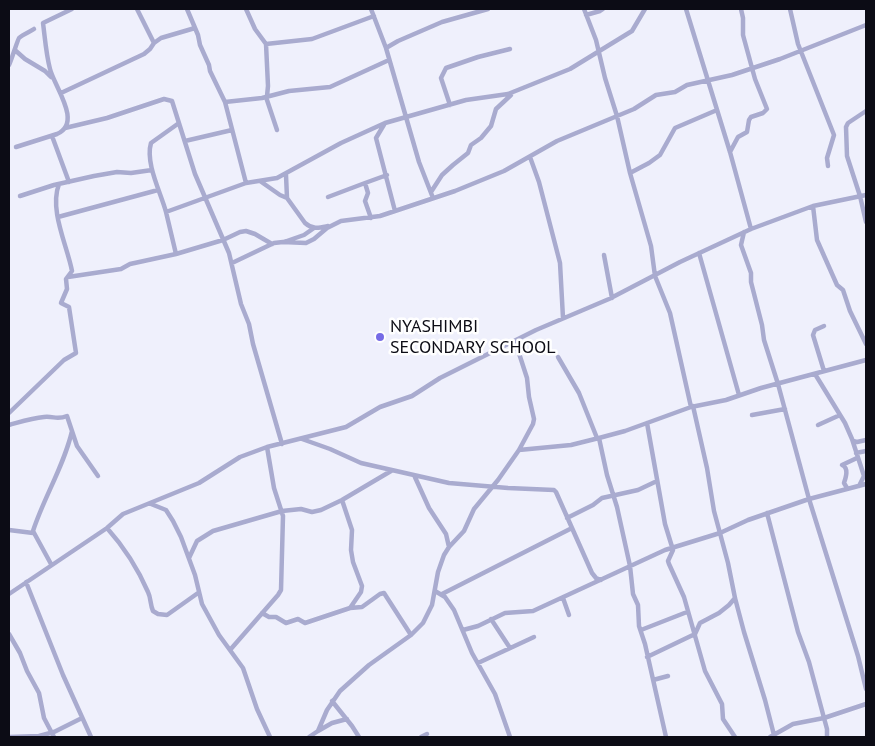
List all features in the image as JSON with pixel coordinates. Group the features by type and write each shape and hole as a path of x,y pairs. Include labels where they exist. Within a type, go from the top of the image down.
{"street":[{"path":"53,80 43,23 72,9"},
{"path":"137,9 154,43"},
{"path":"187,9 210,71 225,102 246,183"},
{"path":"246,9 255,29 266,44 268,86 266,96 277,130"},
{"path":"371,9 386,48 419,162 433,198"},
{"path":"386,48 398,40 442,22 487,9"},
{"path":"584,9 596,40 617,116 630,173 651,246 655,276 670,313 735,598 765,700 772,736 793,724 824,718 866,704"},
{"path":"586,14 602,9"},
{"path":"166,212 246,183 286,175 341,143 385,123 466,100 503,95 517,91 570,69 632,31 645,9"},
{"path":"686,9 730,152 751,229"},
{"path":"730,152 738,137 747,132 751,117 763,114 767,109 757,86 743,34 741,9"},
{"path":"790,9 801,51 834,135 827,158 828,166"},
{"path":"266,44 312,39 374,16"},
{"path":"232,263 272,244 304,235 314,228 332,225 345,220 371,218 433,198 504,171 552,144 641,106 656,95 675,92 687,85 708,82 752,68 866,25"},
{"path":"61,93 144,54 161,38 195,28"},
{"path":"9,65 16,51 16,42 19,38 34,30"},
{"path":"450,105 441,78 446,68 510,49"},
{"path":"16,51 24,59 46,70 53,80 66,104 65,128"},
{"path":"225,102 290,91 330,87 389,60"},
{"path":"431,192 442,175 468,153 471,145 481,138 492,126 496,109 517,91"},
{"path":"16,147 52,136 62,132 65,128 107,118 146,104 168,99 172,101 195,174 232,263 241,304 249,324 252,344 282,444"},
{"path":"630,173 660,155 675,128 717,110"},
{"path":"866,111 848,123 846,127 847,156 866,222"},
{"path":"176,254 166,212 152,170 150,148 151,143 179,123"},
{"path":"385,123 376,138 395,211"},
{"path":"185,141 232,130"},
{"path":"52,136 69,182"},
{"path":"530,157 539,182 550,229 558,250 563,318"},
{"path":"20,196 59,184 117,172 131,173 152,170"},
{"path":"286,175 287,198"},
{"path":"328,197 387,175"},
{"path":"260,181 287,198 305,223 314,228"},
{"path":"365,183 368,193 365,201 371,218"},
{"path":"9,413 64,360 76,353 69,306 61,303 67,290 65,282 72,269 56,203 59,184"},
{"path":"58,216 158,190"},
{"path":"9,594 51,564 73,552 123,514 199,483 232,461 266,447 346,427 380,407 412,396 440,378 515,341 563,318 612,298 699,253 751,229 812,206 866,195"},
{"path":"812,206 817,240 837,285 843,290 850,311 866,344"},
{"path":"283,242 306,243 332,225"},
{"path":"68,277 121,269 130,264 176,254 246,231 272,244"},
{"path":"744,232 741,248 751,273 752,289 764,340 785,408 809,498 858,656 866,689"},
{"path":"699,253 739,395"},
{"path":"604,255 612,298"},
{"path":"824,326 815,330 813,335 824,371"},
{"path":"318,732 332,700 340,690 423,623 432,605 438,572 449,547 464,531 474,509 493,487 519,450 534,419 527,375 515,341"},
{"path":"558,357 579,393 598,438 607,475 614,494 630,566 631,585 638,604 639,626 666,737"},
{"path":"519,450 571,444 598,438 692,407 726,400 866,360"},
{"path":"815,374 840,415 852,441 864,476 859,486"},
{"path":"752,415 785,408"},
{"path":"818,425 840,415"},
{"path":"9,425 46,416 59,419 67,416 77,446 98,476"},
{"path":"647,422 665,524 673,553 668,560 669,564 681,589 705,670 722,704 723,719 735,737"},
{"path":"51,564 33,533 44,502 68,448 72,432"},
{"path":"301,439 361,463 449,483 554,490 592,573 601,580"},
{"path":"852,441 866,440"},
{"path":"230,650 281,590 284,523 274,488 266,447"},
{"path":"847,488 844,483 845,469 842,465 866,451"},
{"path":"188,558 197,542 212,531 282,511 301,510 314,512 342,500 391,471"},
{"path":"414,475 429,508 446,534 449,547"},
{"path":"568,518 602,498 638,490 657,481"},
{"path":"463,630 478,626 505,613 533,612 672,548 720,533 731,527 809,498 866,484"},
{"path":"342,500 352,530 351,550 353,562 362,586 361,592 350,608"},
{"path":"150,504 166,510 170,515 181,537 195,575 202,604 211,623 243,668 257,708 270,737"},
{"path":"767,513 798,632 809,662 827,729 827,737"},
{"path":"107,528 124,549 139,576 148,593 153,611 158,614 167,615 198,593"},
{"path":"442,594 572,528"},
{"path":"9,530 33,533"},
{"path":"26,582 91,737"},
{"path":"436,590 450,603 495,694 510,737"},
{"path":"262,613 268,617 276,617 286,622 298,619 305,623 350,608 362,607 384,593 410,635"},
{"path":"563,598 569,615"},
{"path":"647,657 695,634 700,623 719,613 735,598"},
{"path":"641,630 687,612"},
{"path":"491,619 510,648"},
{"path":"9,634 20,652 27,671 39,693 44,718 53,735"},
{"path":"478,663 534,637"},
{"path":"653,680 668,676"},
{"path":"332,700 359,737"},
{"path":"9,737 53,735 82,718"},
{"path":"309,737 332,722 347,719"},
{"path":"421,737 427,734"}],"place":[{"name":"NYASHIMBI SECONDARY SCHOOL","path":"380,337"}]}
